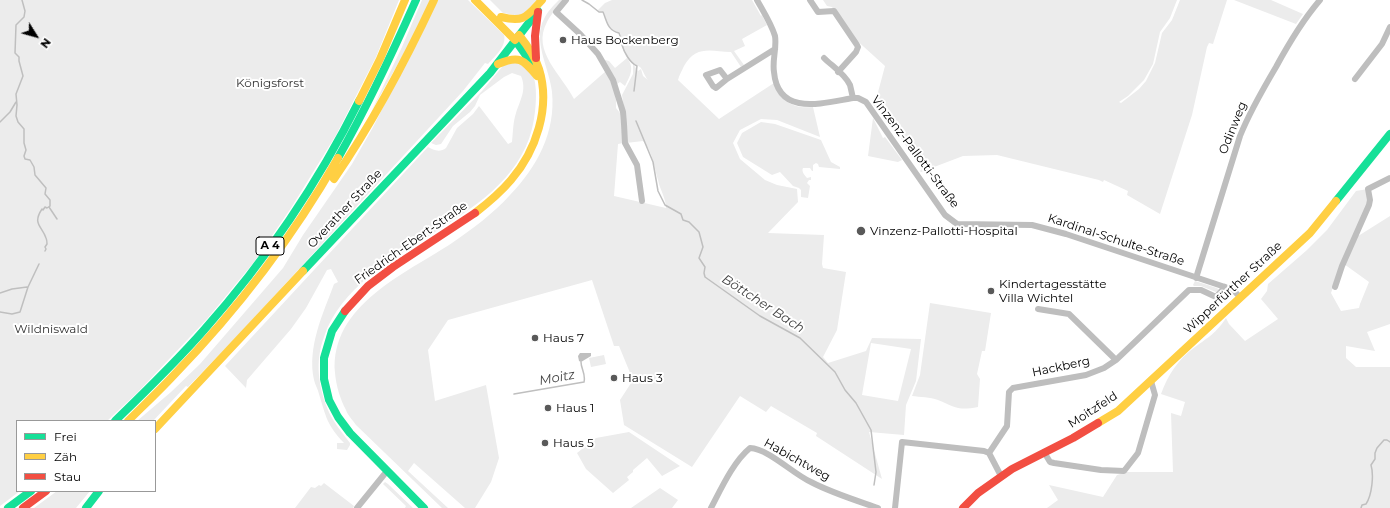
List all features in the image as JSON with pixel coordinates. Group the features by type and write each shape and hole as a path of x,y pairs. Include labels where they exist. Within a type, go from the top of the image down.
{"main road":[{"name":"A 4","path":"116,420 198,337 280,233 320,172 354,113 397,24 405,0"},
{"name":"A 4","path":"129,420 166,385 194,355 258,279 304,213 342,152 379,83 416,0"},
{"path":"258,279 287,247 348,159 391,86 434,0"},
{"path":"475,0 526,44 536,61 543,82 542,93"},
{"path":"484,0 502,17 517,37 537,76 542,93"},
{"path":"502,17 511,20 523,19 542,0"},
{"name":"Overather Straße","path":"156,428 497,64 547,0"},
{"path":"536,61 535,36 538,10"},
{"path":"497,64 512,58 520,58 527,63 537,76"},
{"name":"Friedrich-Ebert-Straße","path":"424,508 349,433 330,402 324,382 324,371 325,353 330,335 334,325 345,308 365,288 386,272 468,218 493,199 509,183 525,161 533,145 540,123 542,93"},
{"name":"Wipperfürther Straße","path":"1151,381 1310,233 1390,134"},
{"name":"Moitzfeld","path":"964,508 978,493 1001,476 1073,438 1118,411 1151,381"},
{"path":"8,508 30,492"},
{"path":"22,508 45,492"},
{"path":"86,508 98,492"}],"street":[{"path":"566,0 556,12 580,34 598,54 618,92 624,124 625,143 637,165 642,201"},
{"name":"Vinzenz-Pallotti-Straße","path":"757,0 774,34 775,49 773,67 775,81 782,93 790,100 806,105 853,98 863,100 869,105 945,215 957,224"},
{"path":"810,0 818,12 834,11 858,47 856,52 838,72"},
{"name":"Odinweg","path":"1196,278 1245,122 1258,96 1299,26 1320,0"},
{"path":"1355,79 1382,44 1390,28"},
{"path":"727,79 775,49"},
{"name":"Vinzenz-Pallotti-Straße","path":"824,58 850,86 853,98"},
{"path":"1335,287 1342,266 1369,205 1370,200 1368,189 1390,178"},
{"name":"Kardinal-Schulte-Straße","path":"957,224 1032,225 1066,234 1225,287 1235,292 1240,297"},
{"name":"Hackberg","path":"989,452 1007,426 1009,392 1013,388 1086,375 1104,368 1116,360 1189,290 1201,290 1216,296 1225,287"},
{"path":"1038,309 1069,314 1116,360"},
{"path":"1044,452 1050,462 1054,463 1101,470 1124,471 1138,453 1155,395 1151,381"},
{"path":"896,508 902,442 989,452 1001,476"},
{"name":"Habichtweg","path":"711,508 726,480 744,453 750,448 762,451 809,482 878,508"},
{"path":"357,508 387,471"}],"green space":[{"name":"Königsforst","path":"0,0 399,0 376,57 336,135 291,208 254,262 207,319 137,393 108,420 16,420 16,492 19,492 0,506"},
{"path":"422,0 431,0 423,19 371,112 402,47"},
{"path":"438,0 468,0 504,35 504,43 500,51 488,64 485,63 463,91 240,333 154,420 138,420 171,392 200,364 283,268 303,235 352,164 372,129"},
{"path":"490,0 537,0 521,16 503,13"},
{"path":"559,0 564,0 547,22 543,33 543,43 545,53 574,99 606,71 612,79 616,108 620,113 623,143 618,144 614,196 666,208 653,160 646,145 643,141 626,143 626,123 622,95 633,74 633,64 638,71 641,69 643,76 648,80 640,67 631,62 626,56 620,33 609,27 602,11 597,11 605,3 612,0 752,0 767,25 742,39 745,46 734,51 744,65 741,67 731,52 710,50 699,52 689,59 678,80 719,119 774,83 781,95 789,102 799,107 813,107 820,137 777,120 761,119 740,130 733,143 740,159 765,180 777,185 797,189 798,202 768,233 824,235 823,268 846,272 837,330 823,357 828,363 866,351 872,338 921,339 916,381 906,405 904,435 869,432 882,479 816,436 817,433 771,406 766,412 740,396 692,467 624,425 620,400 633,380 619,346 614,346 592,280 448,320 428,350 435,401 486,385 499,458 491,482 475,508 465,508 414,463 408,471 448,508 442,508 356,425 349,416 339,392 335,373 337,349 345,328 357,310 374,294 393,280 452,243 489,215 529,173 543,148 551,121 552,92 540,36 541,27 545,16","holes":["871,343 911,349 898,401 862,395"]},
{"path":"823,0 1177,0 1170,18 1160,32 1153,64 1144,80 1128,96 1119,102 1121,103 1139,89 1146,81 1155,63 1162,33 1172,20 1180,0 1227,0 1213,44 1209,43 1207,47 1192,115 1160,214 1127,195 1128,191 1104,180 1103,182 997,155 963,156 921,172 920,171 922,169 881,109 878,111 872,103 877,96 885,66 853,37 832,7 827,6"},
{"path":"1234,0 1271,0 1303,14 1296,24"},
{"path":"627,58 631,65 631,69 625,86 620,82 617,84 601,59 609,61 615,68"},
{"path":"507,61 519,61 532,74 536,89 534,119 521,155 499,185 469,210 401,253 369,277 342,304 324,337 319,355 319,374 322,392 330,414 350,443 347,450 337,449 337,443 344,443 334,431 323,409 318,390 314,382 312,368 314,343 317,331 334,284 338,282 331,269 327,270 306,308 291,329 247,380 246,388 225,366 428,147 439,151 444,150 457,128 473,114 479,106 508,144 512,142 514,120 522,95 523,81 521,76 512,73 504,77 480,95 475,106 453,126 441,144 436,145 431,143 482,91"},
{"path":"873,118 883,138 885,137 902,160 898,162 868,156"},
{"path":"761,122 775,124 821,140 831,162 840,167 840,169 819,167 816,163 813,165 813,171 810,168 803,168 802,171 804,175 807,178 811,177 811,180 807,183 810,186 808,198 801,197 801,190 793,186 780,172 772,175 743,157 737,143 742,133"},
{"path":"1368,189 1368,201 1340,267 1331,293 1341,311 1359,308 1369,282 1344,264 1355,238 1390,216 1390,324 1367,332 1375,351 1346,346 1346,358 1356,367 1390,367 1390,508 1047,508 1058,500 1049,485 1103,497 1117,475 1127,472 1173,472 1171,413 1181,416 1185,402 1161,394 1174,368 1189,352 1215,331 1226,318 1229,324 1245,341 1278,319 1261,299 1267,291 1268,284 1307,250 1327,230 1356,191"},
{"path":"1195,281 1219,290 1216,292 1201,286 1194,286"},
{"path":"930,303 991,313 985,351 982,351 977,374 980,379 978,407 966,409 935,399 912,396 920,375"},
{"path":"604,355 606,364 591,367 589,358"},
{"path":"629,432 680,466 662,476 647,458 627,477 629,480 613,493 586,469 577,453 596,438"},
{"path":"385,482 413,508 405,508 406,506 383,484"},
{"path":"324,483 354,506 353,508 295,508 311,487 315,488"},
{"path":"660,488 678,500 672,508 631,508"},
{"path":"56,492 89,492 76,508 34,508"}],"shaded area":[{"path":"580,353 591,353 591,356 581,362 579,361 578,356"}],"waterway":[{"path":"22,0 25,11 24,17 16,25 15,53 19,57 23,76 16,94 16,116 18,122 24,129 24,143 26,150 24,156 25,159 30,160 34,167 35,175 46,188 45,194 50,200 50,206 47,208 45,207 43,210 42,209 38,218 39,225 47,240 45,251"},
{"name":"Böttcher Bach","path":"582,0 599,12 603,12 612,30 619,33 626,54 637,66 634,91"},
{"path":"0,122 10,112 16,102"},
{"name":"Böttcher Bach","path":"636,121 653,162 658,191 665,205 681,214 683,220 689,222 699,232 703,247 699,258 705,267 705,277 760,316 800,338 835,372 845,390 856,403 871,430 876,472 874,485"},
{"path":"50,206 49,207 57,219"},
{"path":"0,312 12,314 20,312 28,287 39,264"},
{"path":"0,293 12,289 27,287"},
{"name":"Moitz","path":"514,394 584,382 581,362"},
{"path":"1361,508 1362,505 1366,504 1370,496 1372,479 1371,465 1375,459 1377,448 1384,440 1390,442"}],"traffic: fast":[{"path":"338,158 379,80 416,0"},
{"path":"303,271 490,73 538,11"},
{"path":"515,40 532,64"},
{"path":"116,420 193,342 248,277 269,249 308,191 326,162 359,101"},
{"path":"1336,201 1390,134"},
{"path":"345,311 332,331 324,358 324,379 329,400 338,417 350,433 424,508"},
{"path":"8,508 30,492"},
{"path":"86,508 98,492"}],"traffic: slow":[{"path":"359,101 380,59 405,0"},
{"path":"334,179 362,136 388,91 434,0"},
{"path":"475,0 515,40"},
{"path":"501,17 509,19 525,17 542,0"},
{"path":"475,213 489,202 511,180 528,156 539,128 543,98 539,69 528,47 519,35"},
{"path":"498,64 505,61 516,59 520,60 524,62 537,76"},
{"path":"129,420 196,351 241,299 283,245 338,158"},
{"path":"1098,423 1118,411 1310,233 1336,201"},
{"path":"156,428 303,271"}],"traffic: jam":[{"path":"536,58 535,36 538,12"},
{"path":"345,311 368,286 393,267 475,213"},
{"path":"963,508 978,493 1012,469 1073,438 1098,423"},
{"path":"23,508 45,492"}],"place":[{"name":"Haus Bockenberg","path":"563,40"},
{"name":"Vinzenz-Pallotti-Hospital","path":"861,231"},
{"name":"Kindertagesstätte Villa Wichtel","path":"991,291"},
{"name":"Haus 7","path":"535,338"},
{"name":"Haus 3","path":"614,378"},
{"name":"Haus 1","path":"548,408"},
{"name":"Haus 5","path":"545,443"}],"park label":[{"name":"Wildniswald","path":"51,329"}]}
